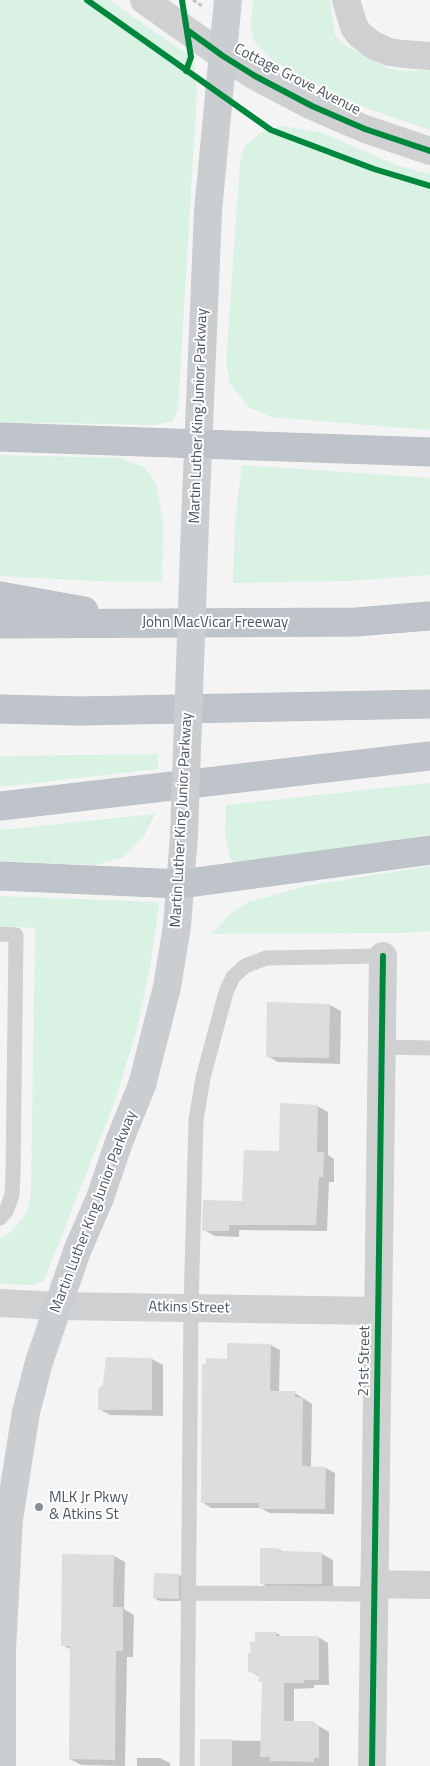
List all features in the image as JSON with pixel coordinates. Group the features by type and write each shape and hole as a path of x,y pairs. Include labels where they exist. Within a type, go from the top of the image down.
{"highway":[{"path":"0,437 430,452"},
{"path":"0,596 150,623"},
{"name":"John MacVicar Freeway","path":"0,624 356,622 430,616"},
{"path":"0,714 430,704"},
{"path":"0,710 80,711"},
{"path":"0,806 430,756"},
{"path":"0,876 181,884 430,850"}],"main road":[{"name":"Martin Luther King Junior Parkway","path":"2,1766 2,1650 9,1519 26,1412 39,1362 77,1251 100,1198 119,1142 142,1085 167,987 176,936 184,835 208,211 228,0"}],"street":[{"name":"Cottage Grove Avenue","path":"144,0 223,56 255,76 312,106 365,130 430,151"},
{"path":"346,0 354,27 360,35 373,45 389,52 430,56"},
{"name":"21st Street","path":"372,1766 380,1047 383,956"},
{"name":"Atkins Street","path":"0,1303 58,1306 378,1311"},
{"path":"374,1589 430,1584"}],"lane":[{"path":"0,934 16,935 12,1195 6,1211 0,1218"},
{"path":"187,1766 191,1308 196,1120 203,1078 226,992 233,977 245,966 266,958 383,956"},
{"path":"380,1047 430,1048"},
{"path":"190,1593 374,1589"}],"green space":[{"path":"0,0 109,0 191,57 194,61 197,91 178,409 173,421 156,425 0,422"},
{"path":"253,0 330,0 335,35 346,46 387,68 405,71 430,70 430,130 366,108 324,89 275,63 255,43 251,27"},
{"path":"282,126 320,132 396,165 430,174 430,430 272,417 248,407 230,383 226,362 240,162 244,147 260,133"},
{"path":"0,455 120,458 144,467 156,483 163,521 162,582 116,582 0,576"},
{"path":"242,465 430,478 430,575 348,581 233,583 235,520"},
{"path":"158,754 158,769 0,787 0,756"},
{"path":"430,783 430,834 341,851 237,867 230,858 225,835 226,805"},
{"path":"155,814 145,834 124,857 95,865 0,861 0,830"},
{"path":"430,866 430,931 403,933 213,934 229,915 248,902 306,886"},
{"path":"0,896 156,902 159,905 151,961 137,1029 116,1098 47,1273 43,1281 34,1285 0,1284 0,1239 11,1232 23,1218 28,1209 31,1192 35,928 0,926"}],"building":[{"path":"267,1002 330,1004 329,1058 266,1057"},
{"path":"280,1103 318,1105 317,1152 324,1152 323,1177 319,1177 316,1225 229,1225 229,1231 202,1231 203,1200 242,1201 244,1150 279,1151"},
{"path":"227,1343 271,1344 270,1391 295,1391 295,1397 303,1398 302,1466 326,1467 325,1509 259,1509 259,1503 201,1503 202,1364 206,1364 206,1358 227,1359"},
{"path":"106,1357 152,1358 152,1410 98,1410 98,1389 103,1384"},
{"path":"260,1548 279,1548 279,1551 322,1552 322,1584 260,1584"},
{"path":"62,1554 114,1555 113,1607 123,1607 123,1651 116,1651 115,1760 69,1759 70,1646 61,1646"},
{"path":"154,1573 179,1574 179,1599 153,1598"},
{"path":"255,1632 276,1632 276,1636 319,1636 319,1680 304,1680 304,1683 284,1683 284,1721 314,1721 314,1725 319,1725 319,1758 314,1758 314,1762 270,1761 270,1757 260,1757 262,1682 259,1682 258,1674 248,1672 248,1653 251,1653 250,1642 255,1642"},
{"path":"200,1739 232,1739 232,1766 200,1766"}],"cycle path":[{"path":"87,0 271,130 374,169 430,186"},
{"path":"182,0 191,57 186,71"},
{"path":"187,30 255,76 312,106 365,129 430,151"},
{"path":"372,1766 383,956"}],"place":[{"name":"MLK Jr Pkwy & Atkins St","path":"39,1507"}]}
